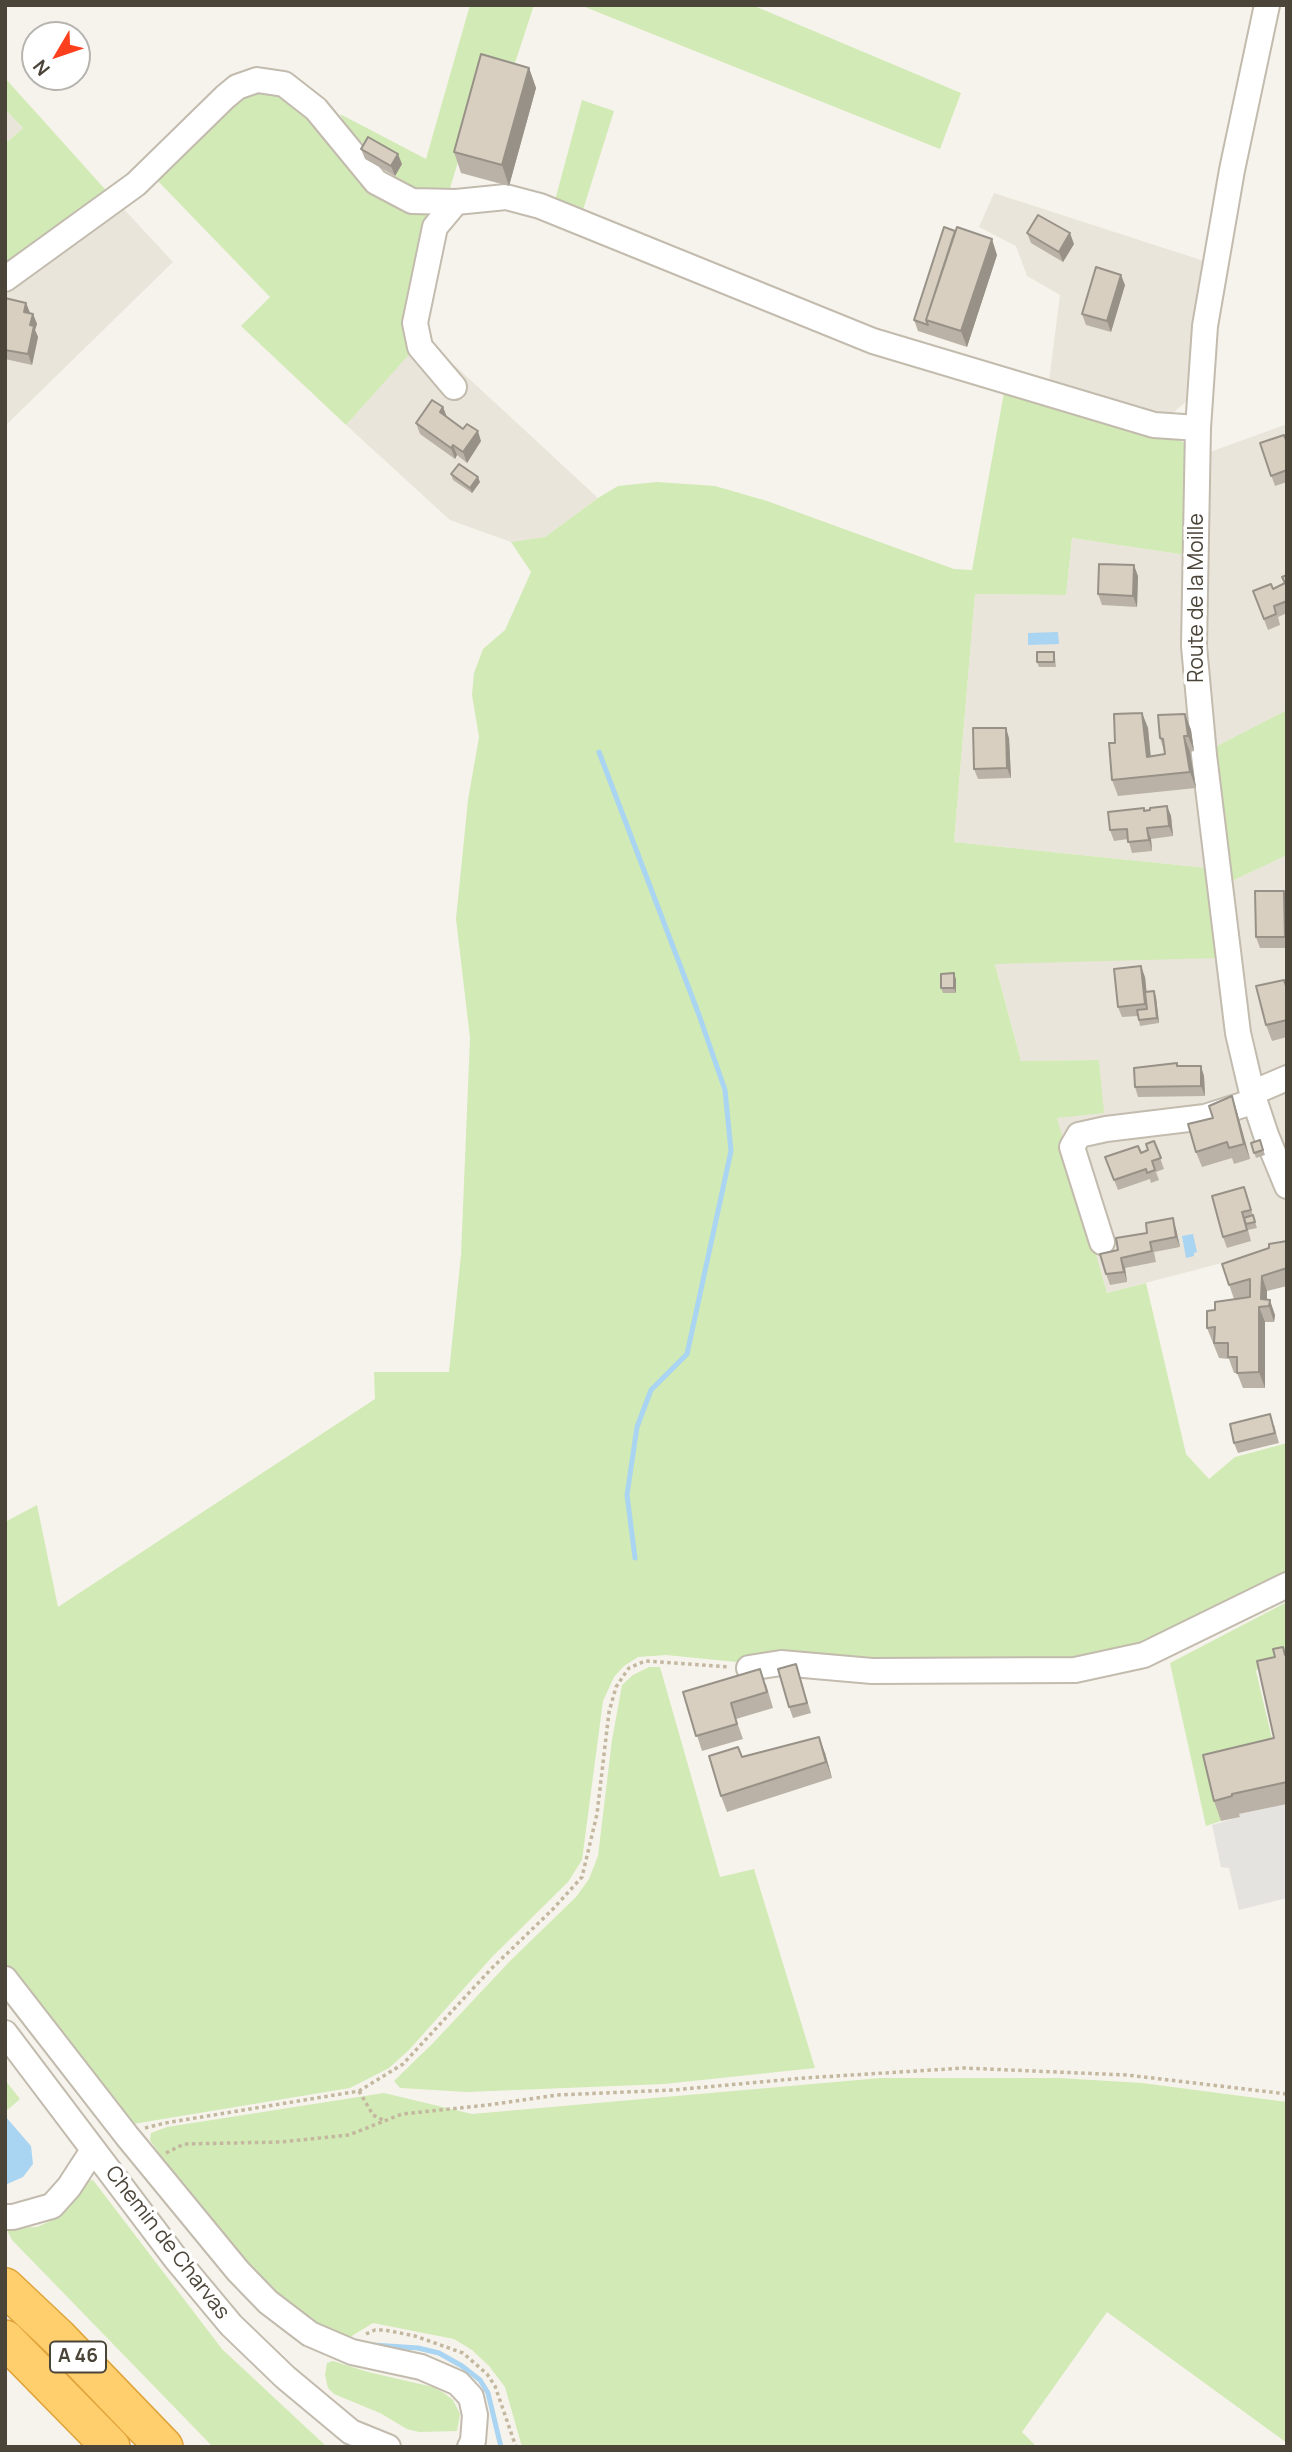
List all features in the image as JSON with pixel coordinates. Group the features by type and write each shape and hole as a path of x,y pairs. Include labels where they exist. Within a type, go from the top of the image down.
{"highway":[{"name":"A 46","path":"5,2287 58,2337 164,2447"},
{"name":"A 46","path":"5,2339 111,2447"}],"street":[{"name":"Route de la Moille","path":"1268,5 1232,170 1205,326 1198,428 1195,675 1238,1033 1254,1097 1287,1186"},
{"path":"5,279 136,184 237,87 257,80 284,84 316,109 376,181 412,201 456,202 506,197 540,206 873,341 1154,425 1198,428"},
{"path":"454,387 420,347 415,323 435,227 456,202"},
{"path":"1102,1242 1072,1147 1079,1135 1106,1129 1205,1117 1254,1097 1287,1078"},
{"path":"749,1668 781,1663 872,1671 1075,1670 1144,1655 1287,1585"},
{"path":"5,1979 127,2136 238,2271 268,2302 310,2333 352,2352 421,2367 458,2383 471,2398 475,2415 470,2447"},
{"name":"Chemin de Charvas","path":"5,2033 197,2286 231,2325 355,2439 388,2447"},
{"path":"5,2217 52,2206 69,2187 93,2150"}],"path":[{"path":"127,2136 146,2127 164,2123 359,2091 391,2072 416,2052 476,1984 582,1877 597,1814 609,1712 616,1687 629,1668 645,1661 749,1668"},
{"path":"148,2161 184,2144 281,2142 349,2135 402,2114 557,2095 673,2090 964,2068 1127,2075 1287,2094"},
{"path":"359,2091 373,2115 386,2121"}],"shaded area":[{"path":"5,109 23,128 5,144"},
{"path":"994,193 1204,261 1188,400 1168,417 1049,381 1060,295 1027,276 1016,246 979,227"},
{"path":"122,207 173,262 5,426 5,277"},
{"path":"424,337 598,498 545,537 511,542 450,520 346,425"},
{"path":"1287,424 1287,710 1211,749 1206,666 1210,452"},
{"path":"1072,538 1186,555 1207,868 954,842 975,594 1066,595"},
{"path":"1287,855 1287,1246 1107,1293 1056,1117 1099,1060 1021,1061 995,963 1241,956 1230,882"},
{"path":"1287,1804 1287,1898 1239,1910 1229,1868 1221,1867 1212,1825 1239,1817 1239,1814"}],"green space":[{"path":"470,5 534,5 512,72 487,66 448,195 415,194 395,183 396,161 364,143 351,140 340,114 426,159"},
{"path":"580,5 752,5 961,93 940,149"},
{"path":"5,78 112,197 5,273 5,144 23,128 5,109"},
{"path":"255,90 272,90 435,212 414,349 346,425 241,326 270,297 155,178 239,96"},
{"path":"582,100 614,111 582,213 554,204"},
{"path":"1005,387 1187,443 1186,555 1072,538 1066,595 975,594 954,842 1207,868 1218,958 995,964 1021,1061 1099,1060 1104,1113 1057,1118 1107,1293 1146,1283 1186,1454 1209,1479 1235,1457 1287,1443 1287,1576 1114,1659 865,1663 777,1655 736,1662 666,1655 638,1657 614,1677 603,1701 582,1860 568,1882 492,1957 409,2050 389,2068 350,2088 133,2124 50,2025 5,1966 5,1522 37,1505 58,1607 375,1399 374,1372 449,1372 461,1255 470,1038 456,919 468,800 479,737 472,695 474,673 483,649 505,630 531,572 511,542 545,537 618,486 657,482 715,486 767,501 954,569 972,570"},
{"path":"1287,710 1287,855 1230,882 1211,749"},
{"path":"1287,1602 1287,1659 1260,1666 1256,1671 1277,1760 1211,1775 1221,1821 1206,1826 1170,1663"},
{"path":"649,1667 660,1667 720,1877 754,1869 815,2068 664,2084 467,2092 400,2088 394,2081 576,1897 589,1879 598,1856 612,1740 622,1685 633,1675"},
{"path":"881,2078 1059,2078 1142,2083 1287,2102 1287,2443 1107,2312 1022,2432 1037,2447 522,2447 505,2387 472,2350 454,2339 373,2323 342,2342 281,2305 178,2181 150,2140 151,2133 167,2127 384,2093 472,2114"},
{"path":"5,2080 20,2099 5,2112"},
{"path":"93,2180 222,2349 327,2447 213,2447 12,2240 7,2230 37,2227 55,2219 85,2181"},
{"path":"333,2361 433,2387 444,2393 453,2400 460,2414 457,2431 419,2432 407,2429 380,2413 334,2394 328,2388 325,2375 327,2363"}],"water":[{"path":"1058,632 1059,644 1028,645 1028,633"},
{"path":"1193,1234 1197,1252 1186,1258 1182,1236"},
{"path":"5,2116 31,2146 33,2164 23,2177 5,2185"}],"building":[{"path":"481,54 529,68 502,165 454,152"},
{"path":"368,137 398,154 391,166 361,149"},
{"path":"1038,215 1070,233 1059,252 1027,233"},
{"path":"944,227 955,231 926,320 928,325 914,320"},
{"path":"957,227 992,239 961,331 926,320"},
{"path":"1096,267 1121,275 1107,321 1082,314"},
{"path":"5,298 26,303 24,312 33,314 30,325 34,326 28,354 5,350"},
{"path":"432,400 443,407 440,412 463,429 467,424 478,431 463,452 453,445 451,448 416,423"},
{"path":"1284,435 1287,442 1287,470 1271,476 1260,443"},
{"path":"459,464 478,477 470,488 451,474"},
{"path":"1099,564 1134,565 1133,596 1098,594"},
{"path":"1287,575 1287,601 1274,606 1276,614 1264,619 1253,591 1271,584 1273,589 1285,583 1282,577"},
{"path":"1037,652 1054,652 1054,662 1037,662"},
{"path":"1142,713 1147,757 1165,754 1158,715 1185,714 1188,736 1184,736 1190,772 1112,780 1109,743 1115,743 1114,714"},
{"path":"973,728 1006,728 1007,768 974,769"},
{"path":"1167,806 1169,826 1147,828 1149,840 1128,842 1127,829 1110,830 1108,812 1144,808 1144,811"},
{"path":"1255,891 1284,891 1285,937 1256,937"},
{"path":"1141,966 1145,1004 1118,1007 1114,969"},
{"path":"954,973 954,988 941,988 941,974"},
{"path":"1284,980 1287,989 1287,1020 1266,1025 1256,986"},
{"path":"1154,991 1157,1018 1139,1020 1137,1010 1147,1009 1145,992"},
{"path":"1177,1063 1177,1066 1201,1066 1201,1086 1135,1087 1134,1068"},
{"path":"1232,1096 1244,1144 1229,1148 1227,1142 1196,1152 1188,1124 1213,1118 1209,1106"},
{"path":"1260,1140 1263,1150 1254,1153 1251,1143"},
{"path":"1154,1141 1161,1158 1152,1161 1155,1170 1147,1173 1146,1169 1114,1180 1105,1157 1138,1146 1141,1153 1148,1150 1146,1144"},
{"path":"1244,1187 1251,1210 1242,1212 1247,1230 1223,1237 1212,1196"},
{"path":"1253,1215 1255,1222 1246,1224 1244,1218"},
{"path":"1173,1218 1176,1237 1150,1242 1152,1251 1121,1258 1124,1272 1106,1274 1100,1254 1118,1250 1116,1238 1147,1233 1146,1223"},
{"path":"1287,1241 1287,1268 1262,1276 1261,1299 1270,1300 1269,1306 1259,1307 1259,1372 1237,1373 1237,1357 1228,1357 1228,1343 1214,1343 1215,1327 1207,1328 1207,1311 1215,1310 1215,1302 1250,1297 1250,1279 1229,1285 1222,1264 1269,1248 1269,1244"},
{"path":"1270,1414 1275,1433 1234,1443 1230,1424"},
{"path":"1283,1647 1285,1655 1287,1654 1287,1782 1232,1794 1214,1801 1203,1755 1274,1738 1257,1661 1275,1657 1273,1649"},
{"path":"796,1664 807,1703 789,1707 778,1669"},
{"path":"760,1669 767,1692 731,1703 737,1724 696,1736 683,1692"},
{"path":"819,1737 826,1762 721,1796 709,1756 738,1747 742,1757"}],"waterway":[{"path":"599,752 725,1090 731,1151 687,1354 651,1390 637,1427 627,1495 635,1558"},
{"path":"373,2345 418,2348 439,2353 480,2380 488,2393 501,2447"}]}
